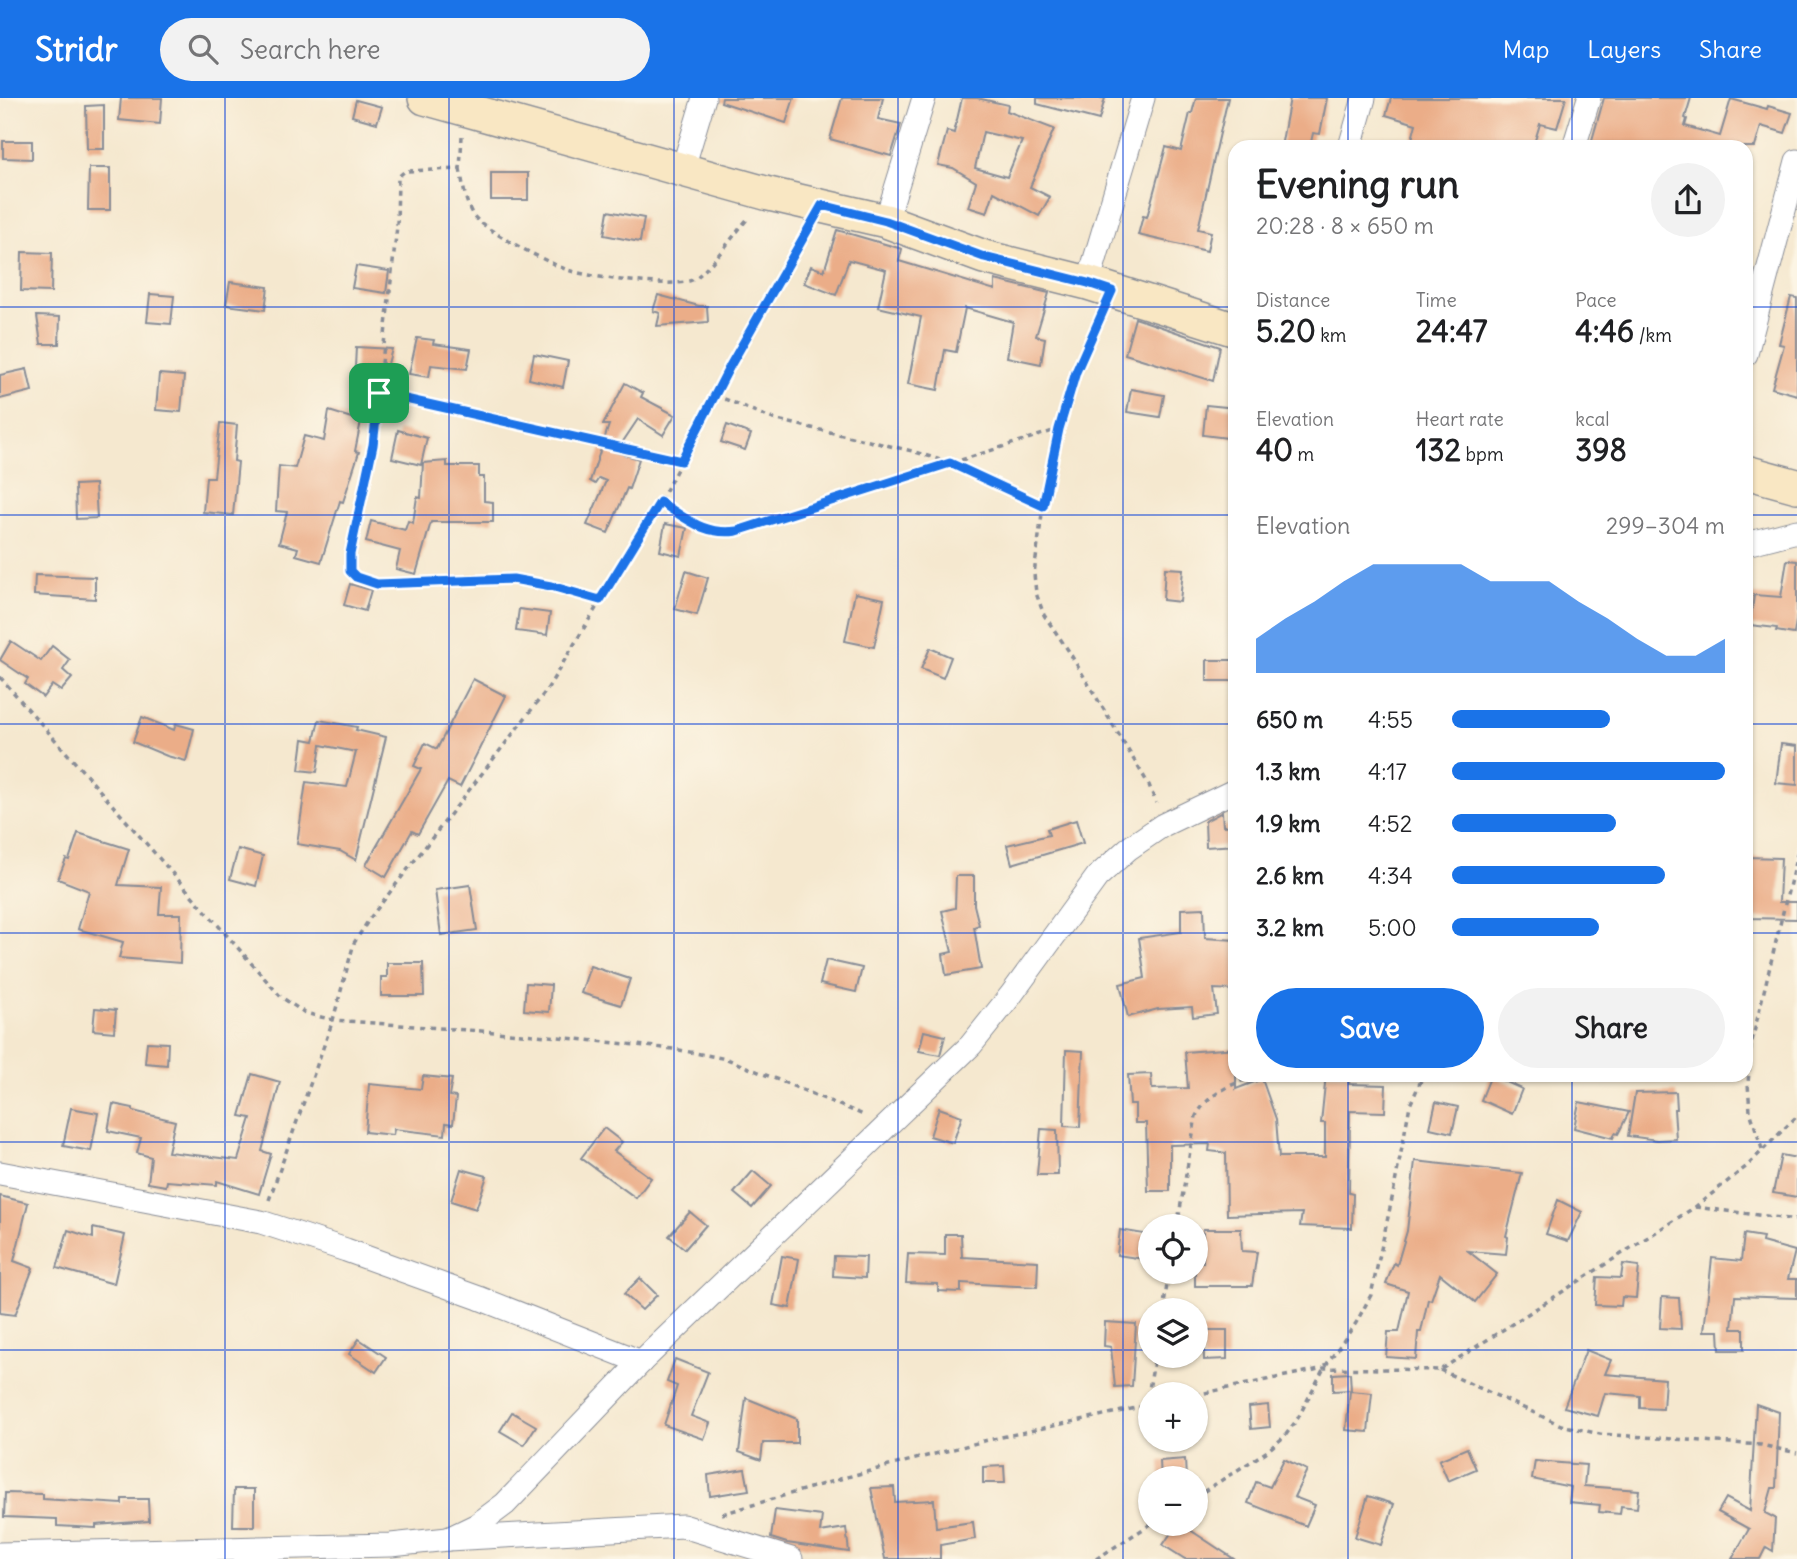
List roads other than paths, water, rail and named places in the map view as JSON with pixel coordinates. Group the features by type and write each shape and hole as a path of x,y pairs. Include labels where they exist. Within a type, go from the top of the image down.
{"street":[{"path":"425,98 467,104 769,194 886,221 984,257 1100,287 1228,327"},
{"path":"683,168 704,98"},
{"path":"886,221 924,98"},
{"path":"1100,287 1143,98"},
{"path":"1352,140 1364,98"},
{"path":"1576,140 1589,98"},
{"path":"1753,328 1797,161"},
{"path":"1753,474 1797,486"},
{"path":"1753,542 1797,531"},
{"path":"448,1539 477,1525 505,1504 641,1362 971,1045 1012,995 1097,877 1128,849 1163,825 1228,794"},
{"path":"0,1174 261,1222 479,1298 641,1362"},
{"path":"0,1554 322,1548 684,1526 791,1559"}]}
